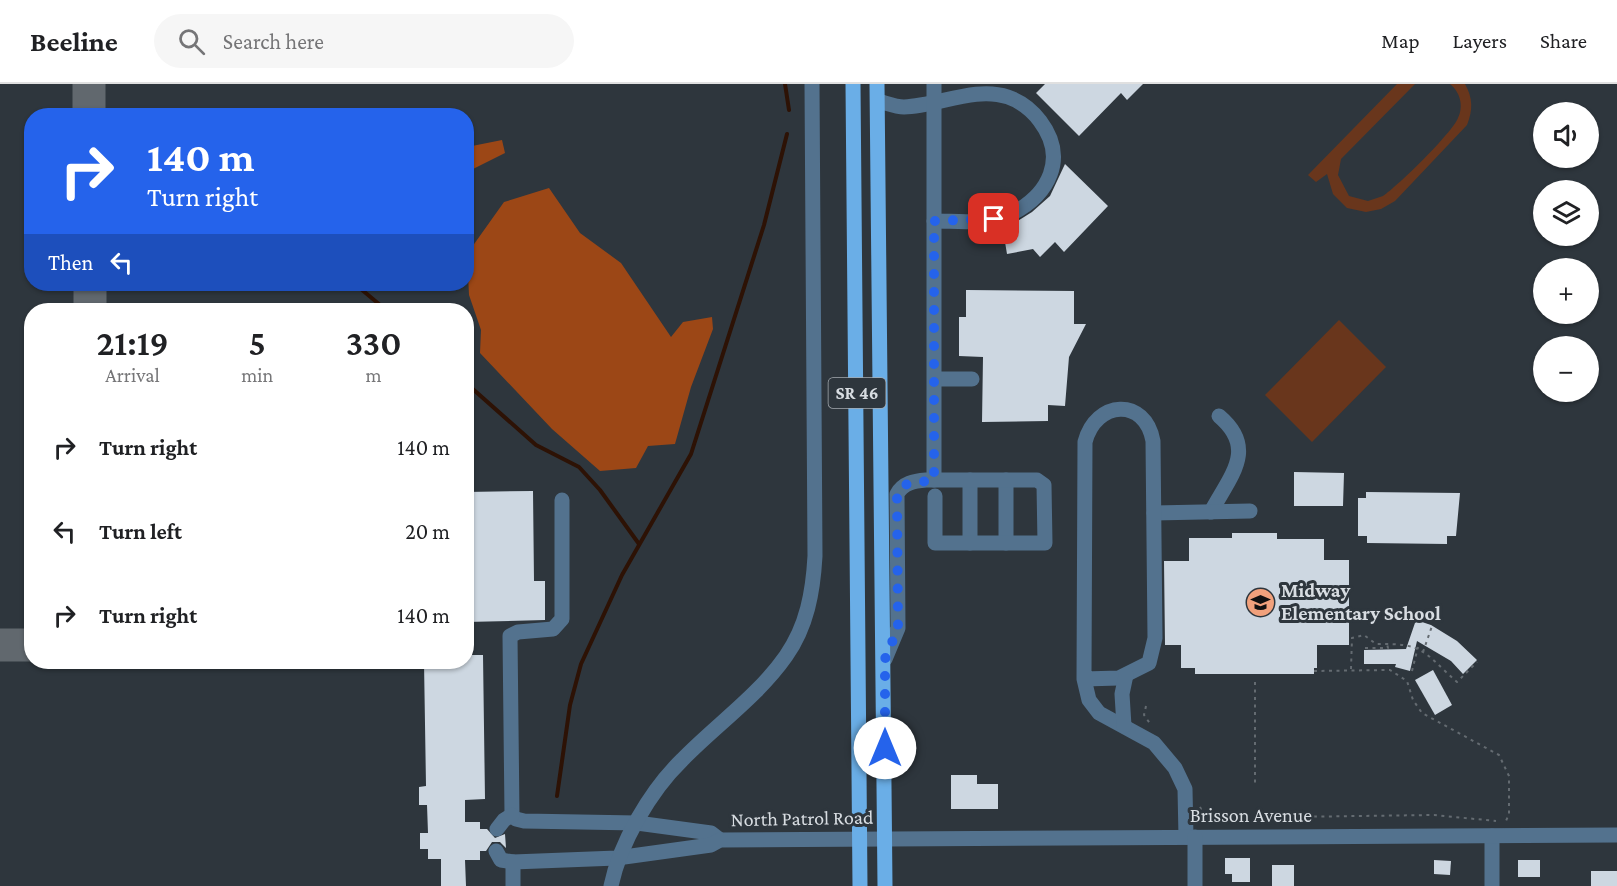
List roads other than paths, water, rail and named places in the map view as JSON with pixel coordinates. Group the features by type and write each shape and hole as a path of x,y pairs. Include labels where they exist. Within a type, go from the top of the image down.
{"main road":[{"name":"SR 46","path":"853,84 860,886"},
{"name":"SR 46","path":"878,84 885,659 885,886"}],"street":[{"path":"611,886 617,858 650,799 680,761 742,703 787,655 812,600 815,556 812,84"},
{"path":"934,84 934,480"},
{"path":"878,101 901,107 934,103 967,90 999,95 1022,103 1034,112 1050,135 1055,156 1054,166 1038,193 1011,214 994,219 934,221"},
{"path":"935,379 972,379"},
{"path":"1084,679 1119,678 1149,663 1155,638 1153,441 1151,429 1143,418 1120,408 1108,409 1093,422 1085,442 1084,679 1089,700 1099,713 1154,743 1175,768 1185,789 1195,886"},
{"path":"1211,512 1236,464 1239,450 1233,428 1219,416"},
{"path":"885,659 898,628 897,494 907,484 934,480 1037,480 1044,485 1045,543 935,543 934,496"},
{"path":"970,480 970,543"},
{"path":"1006,480 1006,543"},
{"path":"497,829 504,820 512,815 510,636 518,632 553,629 562,619 562,500"},
{"path":"1154,513 1250,511"},
{"path":"1124,726 1122,694 1126,675"},
{"name":"North Patrol Road","path":"512,815 524,821 637,823 711,833 720,840"},
{"path":"672,850 673,828"},
{"path":"1492,886 1501,831"},
{"name":"Brisson Avenue","path":"885,838 1190,837 1501,831 1617,835"},
{"name":"North Patrol Road","path":"513,862 617,858 711,845 720,840 885,838"},
{"path":"496,851 501,860 513,862 513,886"}],"waterway":[{"path":"785,84 789,110"},
{"path":"557,796 570,705 581,664 622,575 691,454 764,225 787,134"},
{"path":"363,291 378,303"},
{"path":"474,390 536,445 579,467 600,490 639,544"}],"place":[{"name":"Midway Elementary School","path":"1260,602"}]}
